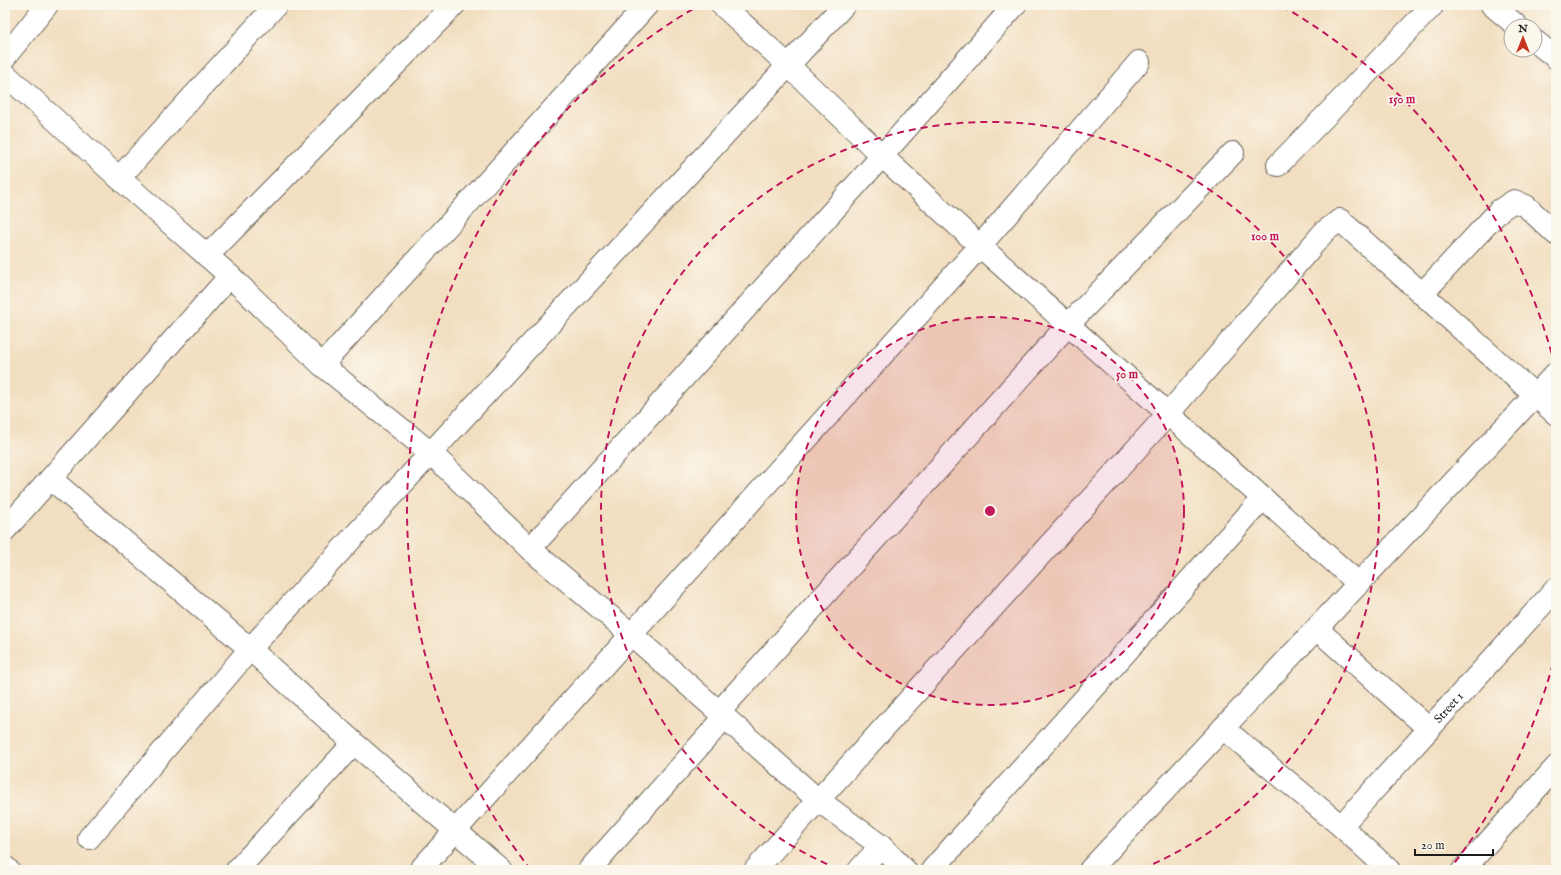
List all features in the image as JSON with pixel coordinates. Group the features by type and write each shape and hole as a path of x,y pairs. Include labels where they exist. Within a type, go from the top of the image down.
{"street":[{"path":"5,57 47,5"},
{"path":"119,178 276,5"},
{"path":"207,256 454,5"},
{"path":"322,365 647,5"},
{"path":"722,5 882,156 1068,326 1359,584"},
{"path":"90,838 250,649 844,5"},
{"path":"530,549 882,156 1015,5"},
{"path":"1278,165 1433,5"},
{"path":"1492,5 1507,18"},
{"path":"1543,47 1556,58"},
{"path":"420,870 980,246 1139,62"},
{"path":"5,74 119,178 230,276 322,365 431,453 530,549 632,635 818,800 881,846 905,870"},
{"path":"589,870 722,715 1068,326 1233,153"},
{"path":"1422,294 1500,210 1514,201 1526,206 1556,234"},
{"path":"755,870 1168,414 1324,232 1340,220 1556,414"},
{"path":"5,530 230,276"},
{"path":"1090,870 1556,373"},
{"path":"51,478 250,649 354,743 500,870"},
{"path":"932,870 1263,498"},
{"name":"Street 1","path":"1341,826 1556,589"},
{"path":"1317,629 1429,729"},
{"path":"1223,728 1341,826 1389,870"},
{"path":"237,870 354,743"},
{"path":"1463,870 1556,767"},
{"path":"859,870 881,846"},
{"path":"5,867 8,870"}]}
